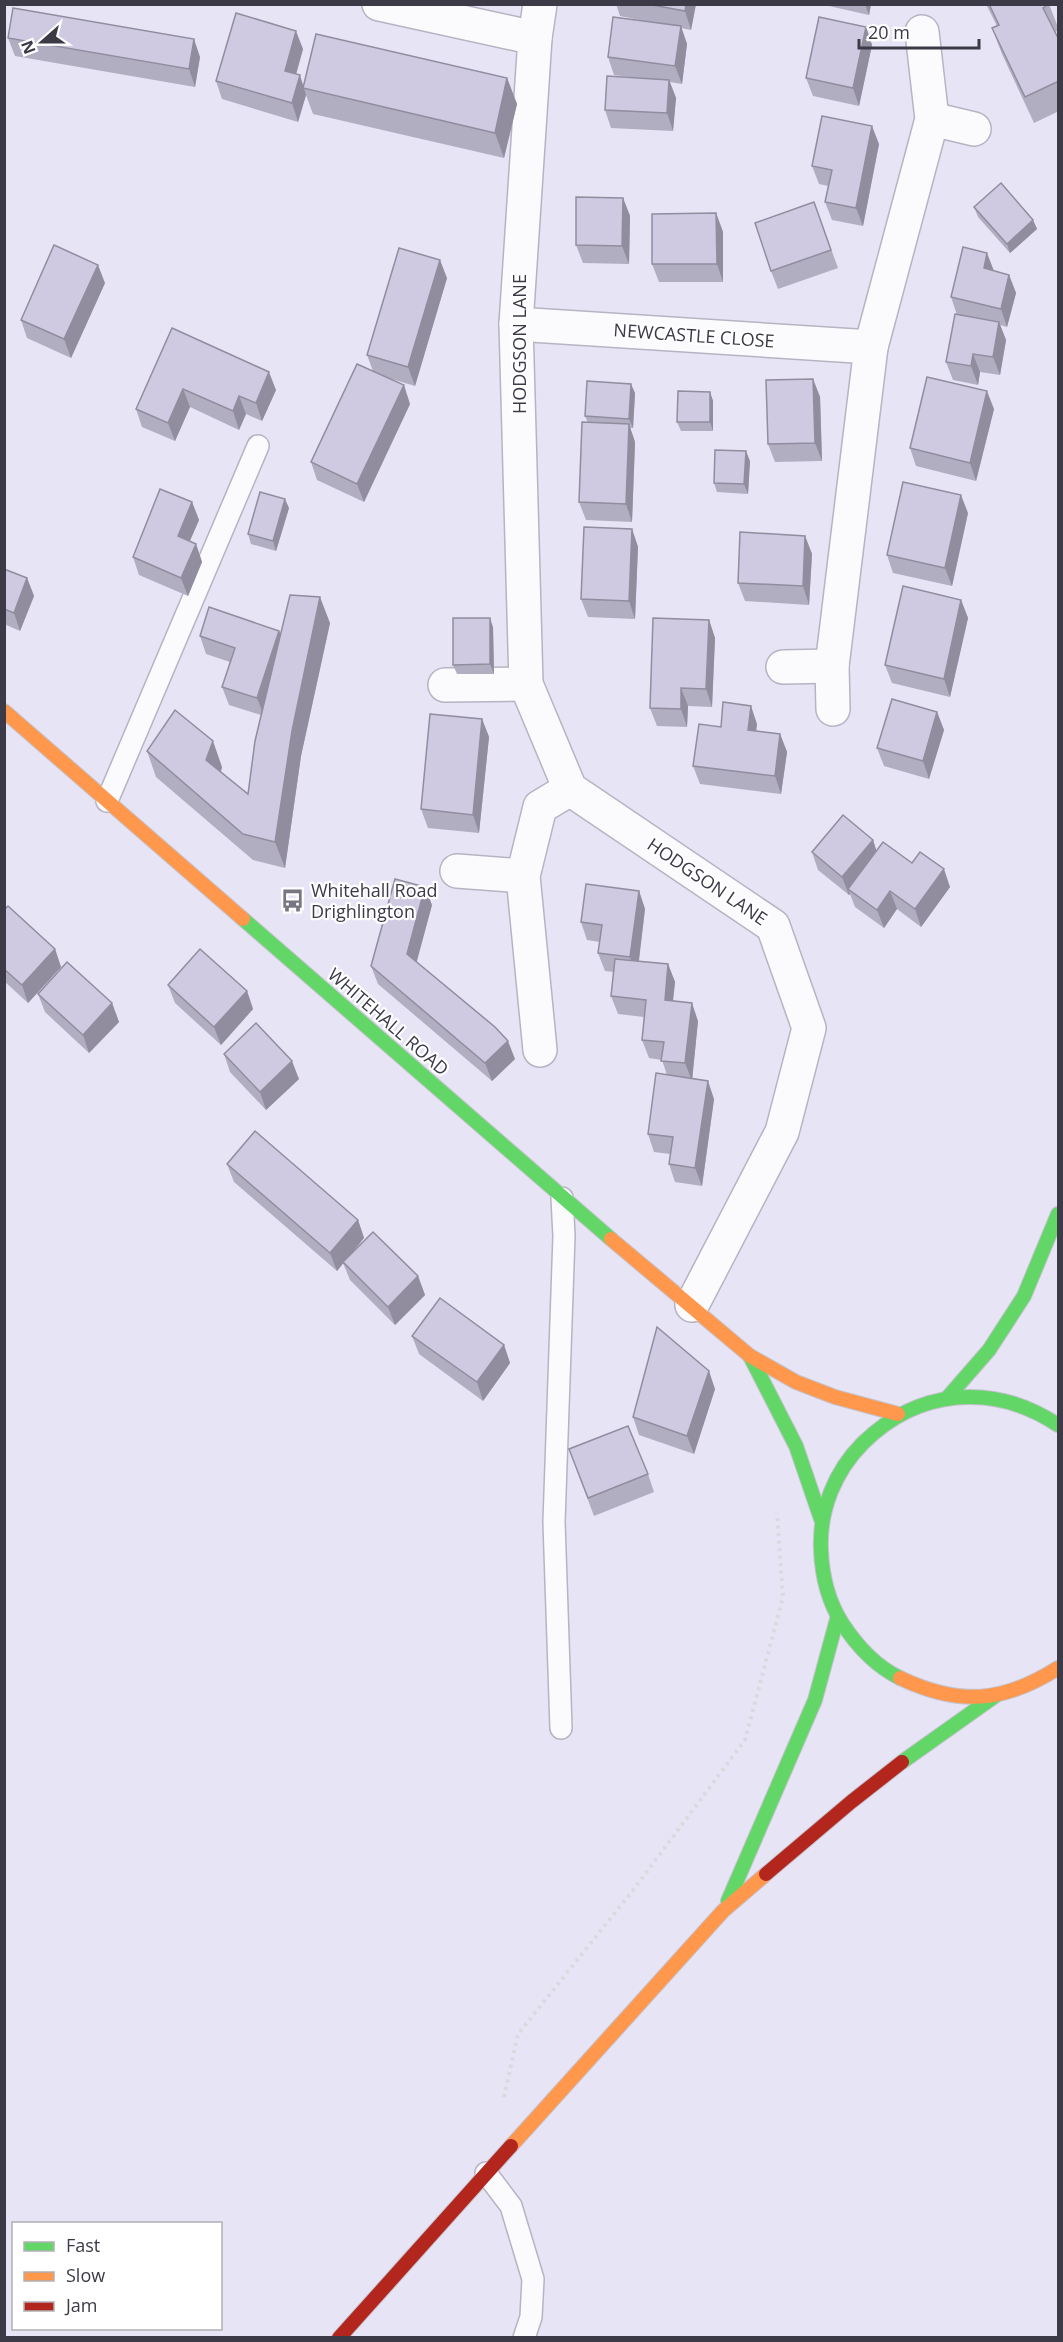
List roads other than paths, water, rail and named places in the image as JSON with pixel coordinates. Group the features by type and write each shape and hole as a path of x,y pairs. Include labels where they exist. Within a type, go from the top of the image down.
{"main road":[{"name":"WHITEHALL ROAD","path":"4,711 562,1198 750,1356 796,1382 835,1397 898,1414"},
{"path":"948,1397 989,1350 1024,1296 1059,1214"},
{"name":"WHITEHALL ROAD","path":"750,1356 796,1446 821,1519"},
{"path":"1059,1425 1023,1406 986,1397 948,1397 922,1403 898,1414 867,1436 842,1466 829,1492 821,1519 819,1551 823,1583 837,1619 865,1656 903,1683 948,1697 995,1696 1020,1690 1059,1668"},
{"path":"723,1911 815,1700 837,1619"},
{"path":"1043,1679 1059,1686"},
{"path":"339,2337 723,1911 851,1802 928,1742 995,1696"}],"street":[{"path":"379,4 535,38"},
{"name":"HODGSON LANE","path":"540,4 535,38 516,324 526,684 570,789 773,926 809,1028 782,1132 692,1305"},
{"path":"833,709 832,666 871,347 932,119 922,32"},
{"path":"932,119 974,129"},
{"name":"NEWCASTLE CLOSE","path":"516,324 871,347"},
{"path":"783,667 832,666"},
{"path":"445,685 526,684"},
{"path":"540,1050 523,876 540,807 570,789"},
{"path":"457,871 523,876"}],"lane":[{"path":"107,801 258,446"},
{"path":"561,1728 554,1522 564,1236 562,1198"},
{"path":"486,2173 511,2206 533,2279 531,2317 524,2337"}],"place":[{"name":"Whitehall Road Drighlington","path":"293,901"}]}
